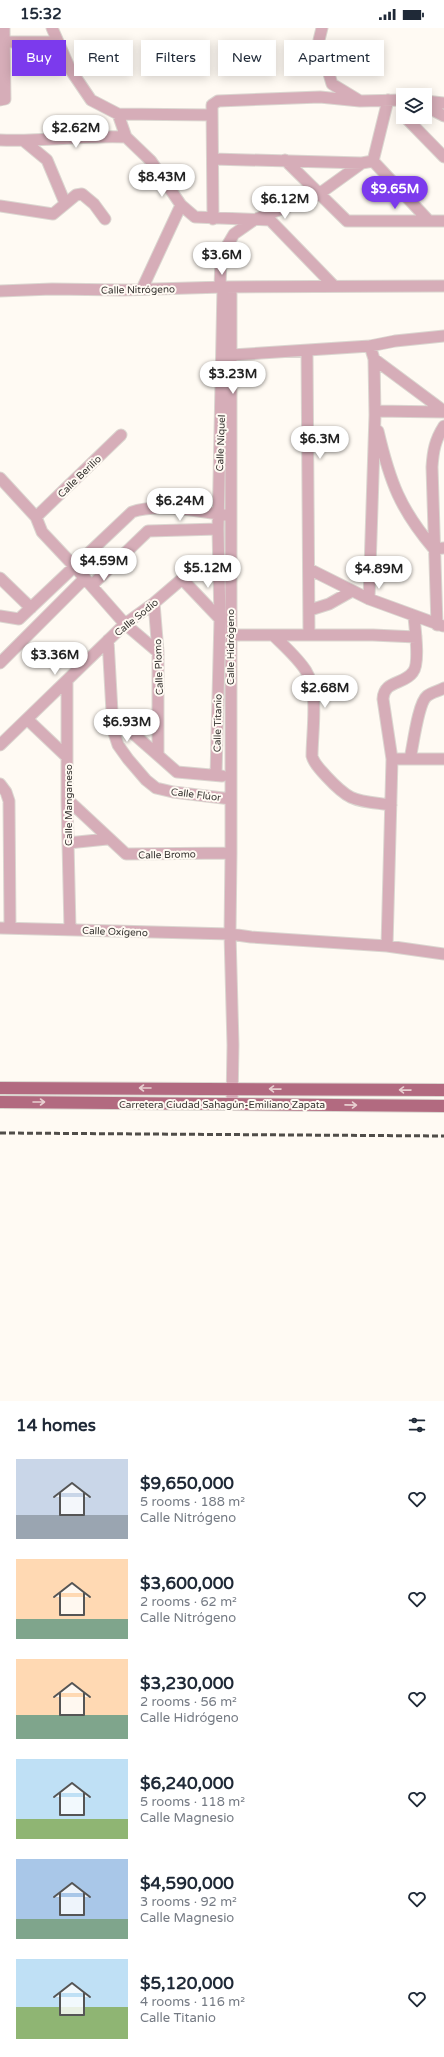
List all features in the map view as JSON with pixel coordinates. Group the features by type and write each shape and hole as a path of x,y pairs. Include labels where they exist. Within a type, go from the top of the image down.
{"main road":[{"name":"Carretera Ciudad Sahagún-Emiliano Zapata","path":"0,1088 444,1090"},
{"name":"Carretera Ciudad Sahagún-Emiliano Zapata","path":"0,1102 444,1106"}],"street":[{"path":"3,99 2,42 4,28"},
{"path":"52,28 56,40"},
{"path":"322,28 319,40 332,84 360,101"},
{"path":"66,61 91,100 118,114 212,114"},
{"path":"213,219 212,105 218,101 320,98 360,101 396,100"},
{"path":"388,100 396,108"},
{"path":"224,287 221,256 234,234 254,220 319,194 367,162 388,100"},
{"path":"432,102 444,103"},
{"path":"432,110 444,116"},
{"path":"118,114 126,136 151,161 181,205 195,217 213,219 270,220 334,286"},
{"path":"412,124 444,157"},
{"path":"0,140 24,141 126,136"},
{"path":"24,141 47,160 65,203"},
{"path":"213,159 367,162 429,221"},
{"path":"285,160 347,221 444,220"},
{"path":"0,206 53,214 76,195 82,194 94,204 105,219"},
{"path":"142,290 181,205"},
{"name":"Calle Nitrógeno","path":"0,291 52,289 142,290 224,287 444,286"},
{"name":"Calle Hidrógeno","path":"224,287 232,355 230,516 230,934 232,1103"},
{"name":"Calle Níquel","path":"218,509 224,287"},
{"path":"232,355 370,346 395,341 444,336"},
{"path":"369,599 375,413 374,359 370,346"},
{"path":"307,351 310,569 309,634"},
{"path":"374,359 444,412"},
{"path":"375,413 444,412"},
{"path":"375,413 385,461 396,495 414,526 439,549"},
{"path":"310,569 369,599 441,626 439,549 432,497 433,449 437,436 444,426"},
{"name":"Calle Berilio","path":"36,517 121,435"},
{"path":"0,478 36,517 42,532 125,624 158,652"},
{"path":"0,616 16,620 19,619 132,512 143,508 218,509 230,516"},
{"name":"Calle Titanio","path":"216,775 220,619 218,509"},
{"path":"0,663 88,582 148,531 218,529"},
{"path":"0,578 31,608"},
{"name":"Calle Sodio","path":"0,745 125,624 154,603 182,579 220,619"},
{"path":"310,610 329,604 352,590"},
{"name":"Calle Plomo","path":"154,603 158,652 158,755"},
{"path":"387,946 392,759 383,692 387,687 413,672 415,667 416,637 414,616"},
{"path":"230,634 309,634 416,637"},
{"path":"273,635 306,672 312,685 312,756 314,762 339,790 350,798 391,805"},
{"name":"Calle Flúor","path":"108,640 111,714 113,730 118,745 146,780 156,788 173,792 231,799"},
{"name":"Calle Manganeso","path":"67,680 67,799 70,929"},
{"path":"410,759 416,726 423,701 427,696 444,688"},
{"path":"111,714 177,772 231,777"},
{"path":"27,719 67,758"},
{"path":"392,759 444,759"},
{"path":"0,784 6,792 9,801 5,928"},
{"name":"Calle Bromo","path":"67,799 121,852 133,855 231,852"},
{"path":"68,843 107,839"},
{"name":"Calle Oxígeno","path":"5,928 230,934 251,938 387,946 444,954"}],"railway":[{"path":"0,1133 444,1136"}]}
